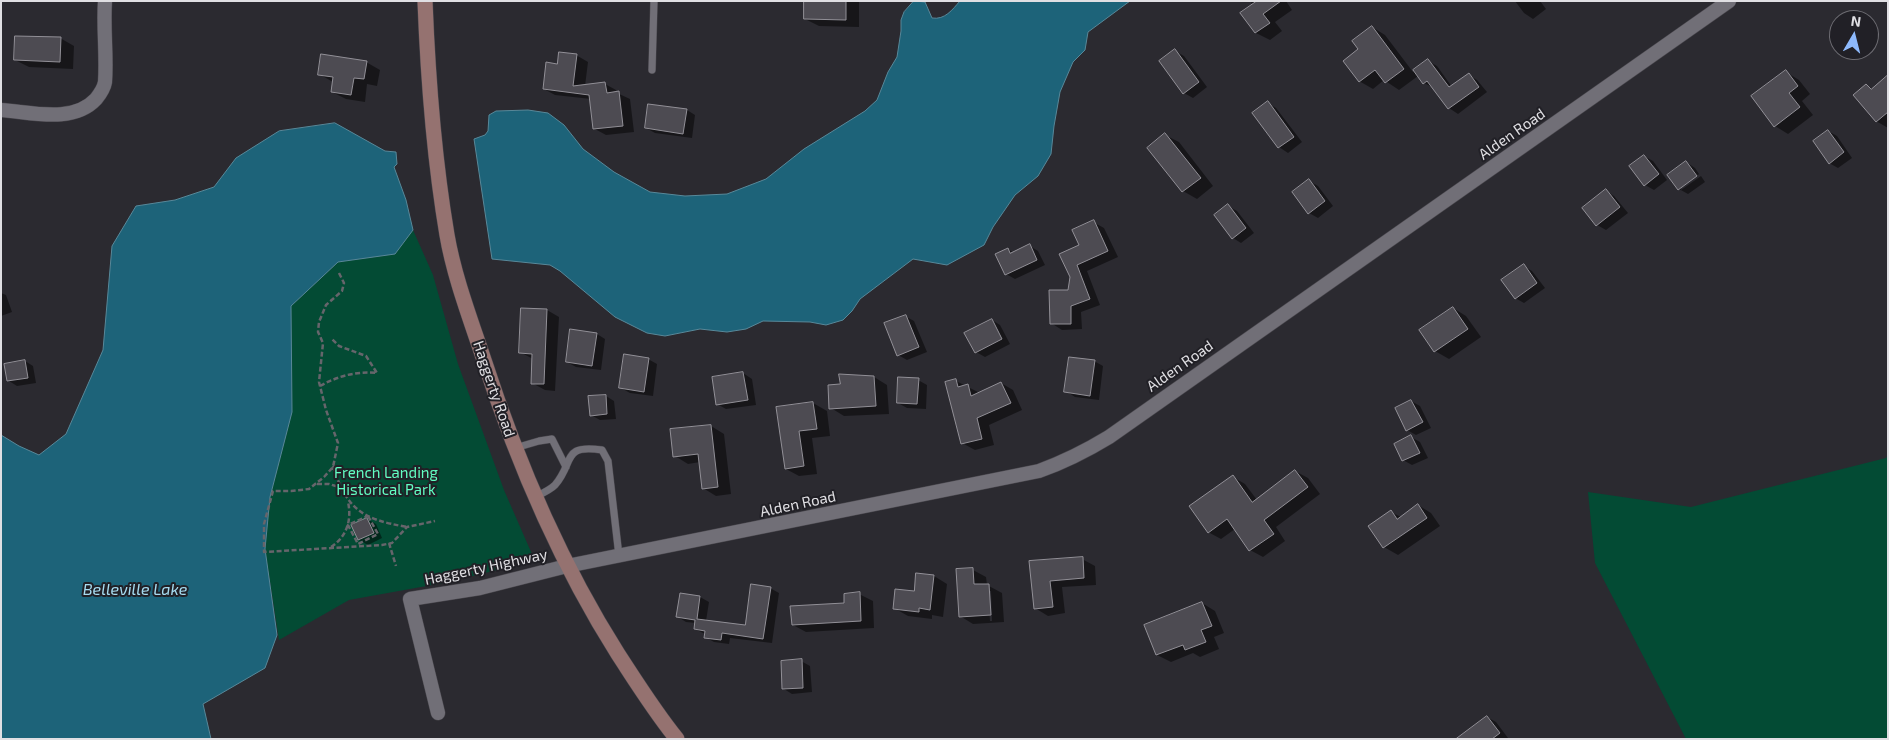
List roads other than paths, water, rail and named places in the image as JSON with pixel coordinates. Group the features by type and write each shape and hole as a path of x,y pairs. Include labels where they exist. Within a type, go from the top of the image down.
{"main road":[{"name":"Haggerty Road","path":"425,1 437,160 448,237 466,304 514,449 567,566 641,691 677,739"}],"street":[{"path":"1,110 53,114 74,113 91,105 99,96 105,84 103,21 105,1"},
{"name":"Alden Road","path":"567,566 1039,471 1065,462 1087,451 1728,1"},
{"name":"Haggerty Highway","path":"438,713 410,599 480,588 567,566"}],"lane":[{"path":"652,70 654,1"},
{"path":"514,449 552,439 566,467"},
{"path":"535,497 554,486 566,467 572,452 580,448 602,450 608,461 619,556"}],"water":[{"path":"914,1 925,2 932,18 937,18 948,14 960,1 1130,1 1088,32 1085,50 1073,62 1060,92 1051,154 1038,176 1015,195 993,227 984,245 947,265 913,259 860,299 843,320 826,325 810,322 763,321 746,329 727,332 700,329 665,336 647,333 615,317 560,271 550,265 492,259 474,139 485,135 488,131 489,115 496,111 528,110 548,113 564,125 583,149 614,172 650,192 685,196 727,194 766,179 804,149 865,111 877,100 888,72 897,57 901,20 904,12"},
{"name":"Belleville Lake","path":"335,123 385,151 396,152 397,164 394,167 406,200 413,230 395,254 338,262 291,306 292,412 270,497 265,549 277,635 265,668 203,704 211,739 1,739 1,435 39,455 66,434 103,350 112,246 136,206 175,200 214,187 236,158 279,131"}],"park label":[{"name":"French Landing Historical Park","path":"386,482"}]}
